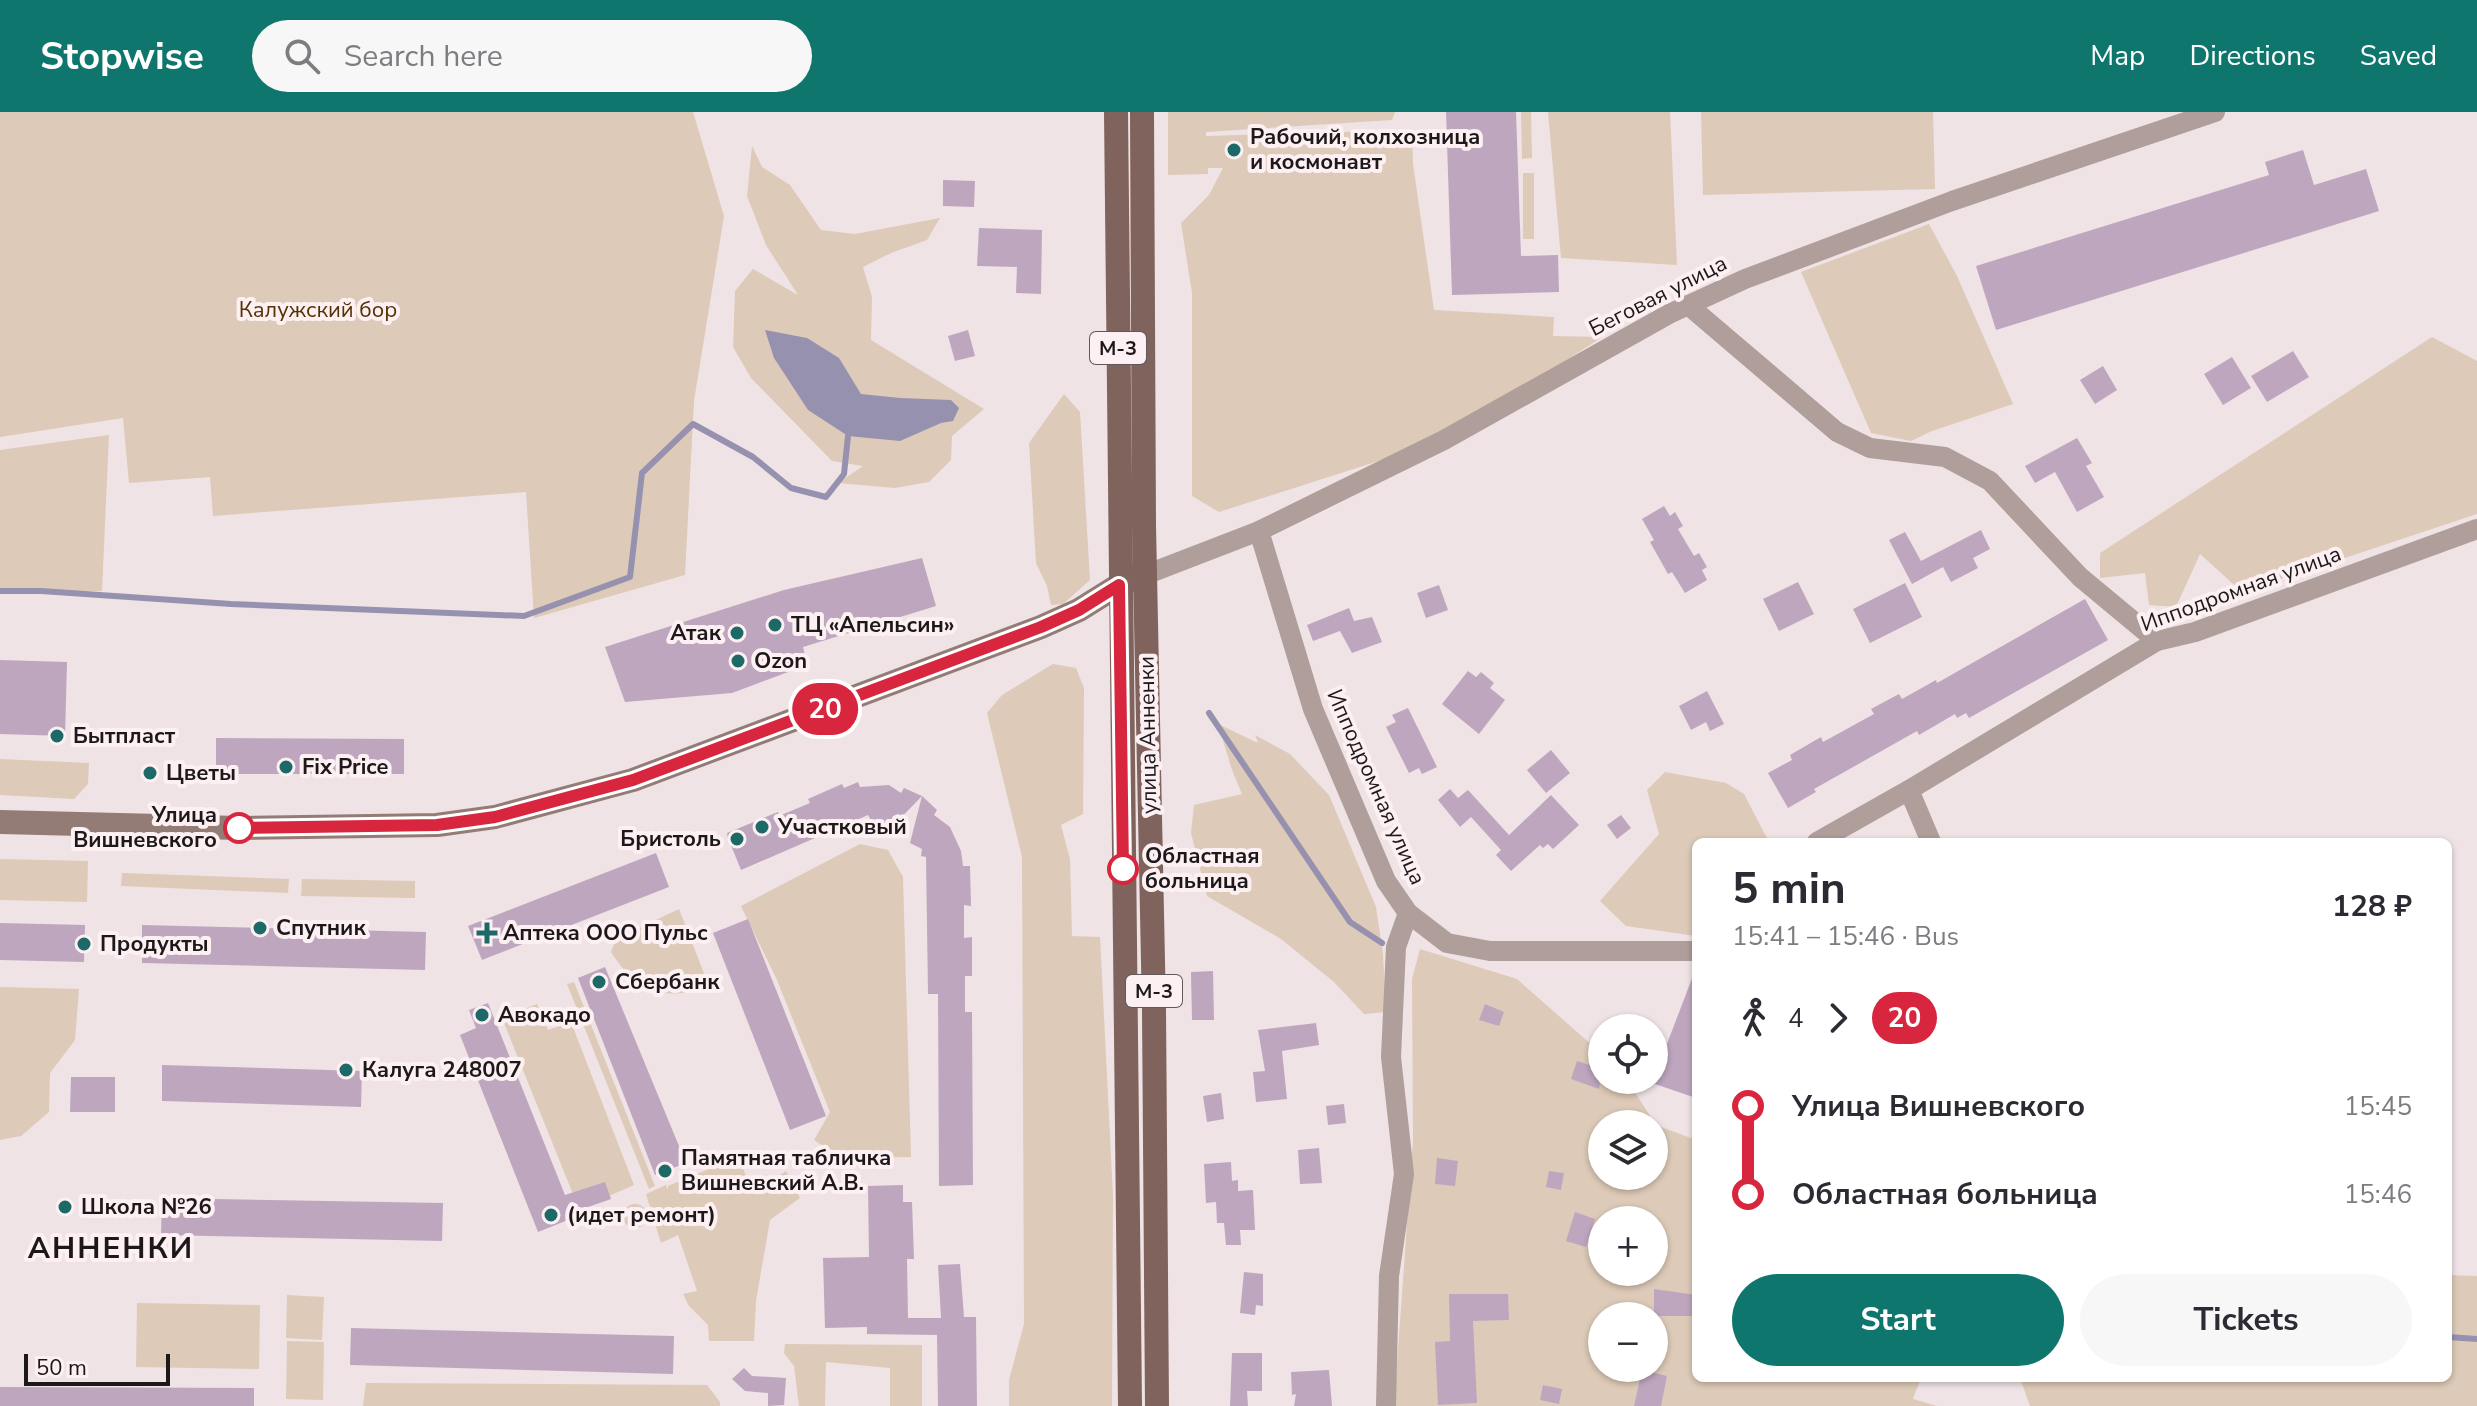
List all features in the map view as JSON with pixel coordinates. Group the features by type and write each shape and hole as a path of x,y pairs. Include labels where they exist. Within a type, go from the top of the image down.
{"main road":[{"name":"улица Анненки","path":"1116,112 1130,1406"},
{"name":"улица Анненки","path":"1142,112 1157,1406"}],"street":[{"name":"Беговая улица","path":"1145,575 1259,531 1444,440 1688,305 1745,279 1952,201 2215,112"},
{"path":"1688,305 1837,432 1870,448 1945,457 1990,481 2080,577 2157,641"},
{"name":"Ипподромная улица","path":"1824,838 2157,641 2195,632 2477,529"},
{"name":"Ипподромная улица","path":"1259,531 1313,709 1386,881 1408,913 1447,943 1490,951 1692,951"},
{"path":"0,822 239,828 437,825 495,817 633,780 876,690 1041,627 1079,610 1119,585 1145,575"},
{"path":"1909,790 1929,838"},
{"path":"1386,1406 1389,1276 1404,1174 1391,1057 1396,947 1408,913"}],"green space":[{"name":"Калужский бор","path":"0,112 693,112 724,216 694,401 685,575 534,618 526,492 213,516 210,477 129,483 123,418 0,437"},
{"path":"1168,112 1395,112 1392,120 1206,132 1206,136 1412,130 1413,164 1434,310 1554,317 1553,336 1602,337 1444,440 1219,512 1192,496 1192,293 1181,223 1209,195 1223,168 1208,168 1208,174 1168,175"},
{"path":"1521,112 1531,112 1532,158 1522,159"},
{"path":"1548,112 1670,112 1677,265 1561,258"},
{"path":"1701,112 1933,112 1935,189 1703,195"},
{"path":"752,146 762,167 790,185 821,230 855,234 940,218 927,240 863,267 872,297 871,340 984,409 952,436 951,460 929,482 895,488 838,483 863,466 832,461 751,378 733,347 735,291 753,269 798,295 766,245 747,196"},
{"path":"1523,173 1534,173 1534,239 1523,239"},
{"path":"1929,224 1957,276 2013,404 1911,441 1871,433 1801,272"},
{"path":"2432,337 2477,361 2477,514 2242,592 2200,554 2176,607 2149,605 2145,573 2100,578 2100,553"},
{"path":"1064,394 1080,412 1090,580 1063,604 1051,605 1047,586 1036,563 1029,443"},
{"path":"109,435 102,591 0,591 0,450"},
{"path":"1053,664 1076,668 1084,688 1083,814 1061,825 1070,859 1072,936 1100,937 1113,1196 1112,1406 1009,1406 1009,1380 1024,1324 1022,857 987,713 1002,695"},
{"path":"1218,724 1258,743 1255,735 1290,754 1329,795 1376,907 1383,954 1386,1012 1364,1014 1334,982 1281,939 1207,896 1191,833 1194,805 1242,794"},
{"path":"0,759 89,763 88,784 74,799 0,795"},
{"path":"1665,772 1726,783 1744,794 1767,838 1692,838 1692,935 1626,926 1600,901 1659,834 1647,790"},
{"path":"860,844 888,850 903,877 911,1157 849,1155 814,1140 830,1112 777,980 741,906"},
{"path":"0,859 88,861 87,902 0,900"},
{"path":"122,873 289,879 288,893 121,886"},
{"path":"302,879 415,881 415,898 301,896"},
{"path":"679,909 710,989 678,993 653,991 632,978 611,952 616,939"},
{"path":"1420,949 1517,979 1588,1042 1588,1094 1636,1094 1646,1110 1588,1110 1588,1190 1668,1190 1668,1130 1692,1138 1692,1382 1919,1382 1913,1399 1937,1406 1394,1406 1413,1140 1412,979"},
{"path":"574,982 655,1186 649,1189 567,984"},
{"path":"0,987 79,989 75,1040 50,1073 49,1112 21,1136 0,1140"},
{"path":"537,1004 548,1030 571,1022 634,1185 579,1209 502,1018"},
{"path":"738,1157 750,1185 756,1189 786,1171 800,1198 770,1220 756,1301 754,1341 709,1341 708,1325 689,1306 683,1294 697,1291 678,1235 661,1243 646,1194 666,1185 668,1190 668,1186"},
{"path":"635,1204 646,1211 647,1216 640,1227 635,1228 624,1221 623,1216 630,1205"},
{"path":"2452,1275 2477,1276 2477,1406 2030,1406 2021,1382 2452,1382"},
{"path":"287,1295 324,1297 322,1340 286,1338"},
{"path":"137,1303 260,1305 259,1369 136,1367"},
{"path":"287,1341 324,1342 323,1400 286,1399"},
{"path":"785,1344 922,1345 922,1406 890,1406 890,1368 826,1362 825,1406 799,1406 794,1366 784,1353"},
{"path":"366,1383 707,1385 720,1406 363,1406"}],"shaded area":[{"path":"765,330 807,338 839,358 861,394 951,400 959,408 953,421 900,441 848,436 808,410 774,358"}],"building":[{"path":"1446,112 1516,112 1521,256 1558,255 1559,292 1452,295"},
{"path":"2303,150 2314,185 2366,169 2379,211 1996,330 1976,266 2269,175 2265,162"},
{"path":"943,180 975,181 974,207 943,206"},
{"path":"979,228 1042,230 1041,294 1016,293 1017,267 977,266"},
{"path":"968,330 975,356 955,361 948,336"},
{"path":"2293,351 2309,377 2267,402 2251,376"},
{"path":"2232,357 2251,388 2223,405 2204,374"},
{"path":"2103,366 2117,390 2095,404 2080,380"},
{"path":"2077,438 2092,463 2086,466 2104,497 2077,512 2055,472 2035,483 2025,466"},
{"path":"1664,506 1670,516 1675,512 1683,526 1678,529 1694,556 1699,553 1707,567 1702,570 1707,580 1685,593 1672,572 1668,574 1650,542 1654,540 1642,519"},
{"path":"1981,530 1990,549 1973,558 1978,568 1951,582 1943,567 1912,584 1889,540 1905,532 1921,561"},
{"name":"ТЦ «Апельсин»","path":"922,558 936,606 803,647 807,665 732,693 625,702 605,647 784,590"},
{"path":"1798,582 1814,614 1779,631 1763,599"},
{"path":"1905,583 1922,617 1870,643 1853,609"},
{"path":"1439,585 1448,610 1426,618 1417,593"},
{"path":"2085,599 2108,640 1969,718 1966,713 1957,718 1955,714 1919,735 1917,731 1814,789 1816,792 1788,808 1768,773 1792,760 1790,755 1821,737 1823,742 1874,714 1871,709 1899,694 1902,699 1936,680 1937,683"},
{"path":"1349,608 1354,621 1372,617 1382,642 1352,653 1340,631 1313,641 1307,625"},
{"path":"0,660 67,662 65,736 0,734"},
{"path":"1468,671 1476,677 1481,672 1494,683 1490,688 1505,700 1479,734 1442,704"},
{"path":"1707,691 1724,724 1710,731 1706,722 1691,730 1679,706"},
{"path":"1408,708 1437,767 1422,774 1419,768 1409,773 1386,727 1396,722 1392,715"},
{"path":"216,738 404,739 404,774 216,774"},
{"path":"1551,750 1570,773 1546,793 1527,770"},
{"path":"858,782 860,787 889,785 901,793 904,788 922,796 889,830 877,819 872,822 868,815 741,870 727,833 778,812 779,816 810,803 808,799 842,784 844,788"},
{"path":"1450,789 1458,798 1468,790 1509,835 1551,795 1579,825 1553,849 1548,844 1543,848 1540,845 1511,871 1496,855 1501,850 1471,817 1460,827 1438,800"},
{"path":"922,796 937,810 934,815 950,827 961,851 963,866 970,866 971,906 964,905 964,938 972,937 972,976 965,976 965,1012 972,1012 973,1185 939,1186 938,994 928,994 926,857 921,856 922,849 910,843"},
{"path":"1621,815 1631,828 1617,839 1607,825"},
{"path":"656,853 669,887 482,960 468,926"},
{"path":"748,919 826,1116 790,1130 713,933"},
{"path":"0,923 85,925 84,962 0,960"},
{"path":"142,925 426,932 425,970 142,963"},
{"path":"605,967 686,1163 655,1175 578,978"},
{"path":"1213,971 1214,1020 1192,1020 1191,972"},
{"path":"1692,978 1692,1097 1668,1088 1668,1041"},
{"path":"488,1003 565,1195 605,1182 611,1199 571,1213 573,1218 538,1232 460,1035 476,1028 469,1010"},
{"path":"1485,1004 1504,1012 1499,1026 1479,1020"},
{"path":"1316,1023 1319,1045 1282,1051 1287,1099 1256,1102 1253,1072 1265,1071 1258,1030"},
{"path":"1577,1061 1588,1065 1588,1085 1571,1079"},
{"path":"162,1065 362,1071 361,1107 162,1101"},
{"path":"71,1077 115,1077 115,1112 70,1112"},
{"path":"1221,1093 1224,1119 1207,1122 1203,1096"},
{"path":"1344,1104 1346,1123 1328,1125 1326,1106"},
{"path":"1319,1148 1322,1183 1300,1184 1298,1150"},
{"path":"1437,1158 1458,1161 1455,1186 1435,1184"},
{"path":"1231,1162 1232,1181 1238,1180 1238,1191 1253,1190 1255,1230 1240,1230 1241,1245 1226,1245 1224,1223 1217,1223 1216,1202 1206,1203 1204,1164"},
{"path":"1549,1171 1564,1173 1561,1190 1546,1187"},
{"path":"903,1185 903,1202 912,1202 914,1259 907,1259 908,1318 941,1318 938,1265 960,1264 964,1317 976,1317 977,1406 938,1406 937,1335 867,1334 867,1327 825,1328 823,1258 869,1257 868,1186"},
{"path":"162,1198 443,1203 442,1241 161,1235"},
{"path":"1575,1212 1588,1217 1586,1247 1566,1241"},
{"path":"1244,1272 1263,1274 1263,1306 1256,1305 1255,1315 1240,1313"},
{"path":"1654,1289 1692,1294 1692,1316 1668,1316 1668,1302 1654,1302"},
{"path":"1449,1294 1508,1294 1509,1320 1473,1321 1477,1403 1438,1405 1435,1342 1450,1341"},
{"path":"351,1328 674,1336 673,1374 350,1365"},
{"path":"1232,1353 1262,1353 1262,1391 1247,1391 1248,1406 1230,1406"},
{"path":"744,1368 752,1376 786,1378 784,1405 768,1406 768,1393 745,1391 732,1379"},
{"path":"1329,1370 1332,1406 1294,1406 1296,1394 1292,1395 1291,1372"},
{"path":"1639,1382 1666,1382 1661,1406 1634,1406"},
{"path":"1543,1385 1562,1389 1559,1404 1540,1400"},
{"path":"0,1387 254,1388 254,1406 0,1406"}],"waterway":[{"path":"0,591 524,616 630,577 642,473 693,424 753,457 791,488 826,497 844,474 848,436"},
{"path":"1209,713 1350,922 1382,943"},
{"path":"2452,1337 2477,1339"}],"bus line":[{"name":"20","path":"239,828 437,825 495,817 633,780 1041,627 1079,610 1119,585 1123,869"}],"place":[{"name":"Рабочий, колхозница и космонавт","path":"1234,150"},
{"name":"ТЦ «Апельсин»","path":"775,625"},
{"name":"Атак","path":"737,633"},
{"name":"Ozon","path":"738,661"},
{"name":"Бытпласт","path":"57,736"},
{"name":"Fix Price","path":"286,767"},
{"name":"Цветы","path":"150,773"},
{"name":"Участковый","path":"762,827"},
{"name":"Улица Вишневского","path":"239,828"},
{"name":"Бристоль","path":"737,839"},
{"name":"Областная больница","path":"1123,869"},
{"name":"Спутник","path":"260,928"},
{"name":"Аптека ООО Пульс","path":"487,933"},
{"name":"Продукты","path":"84,944"},
{"name":"Сбербанк","path":"599,982"},
{"name":"Авокадо","path":"482,1015"},
{"name":"Калуга 248007","path":"346,1070"},
{"name":"Памятная табличка Вишневский А.В.","path":"665,1171"},
{"name":"Школа №26","path":"65,1207"},
{"name":"(идет ремонт)","path":"551,1215"}],"district":[{"name":"АННЕНКИ","path":"111,1248"}]}
